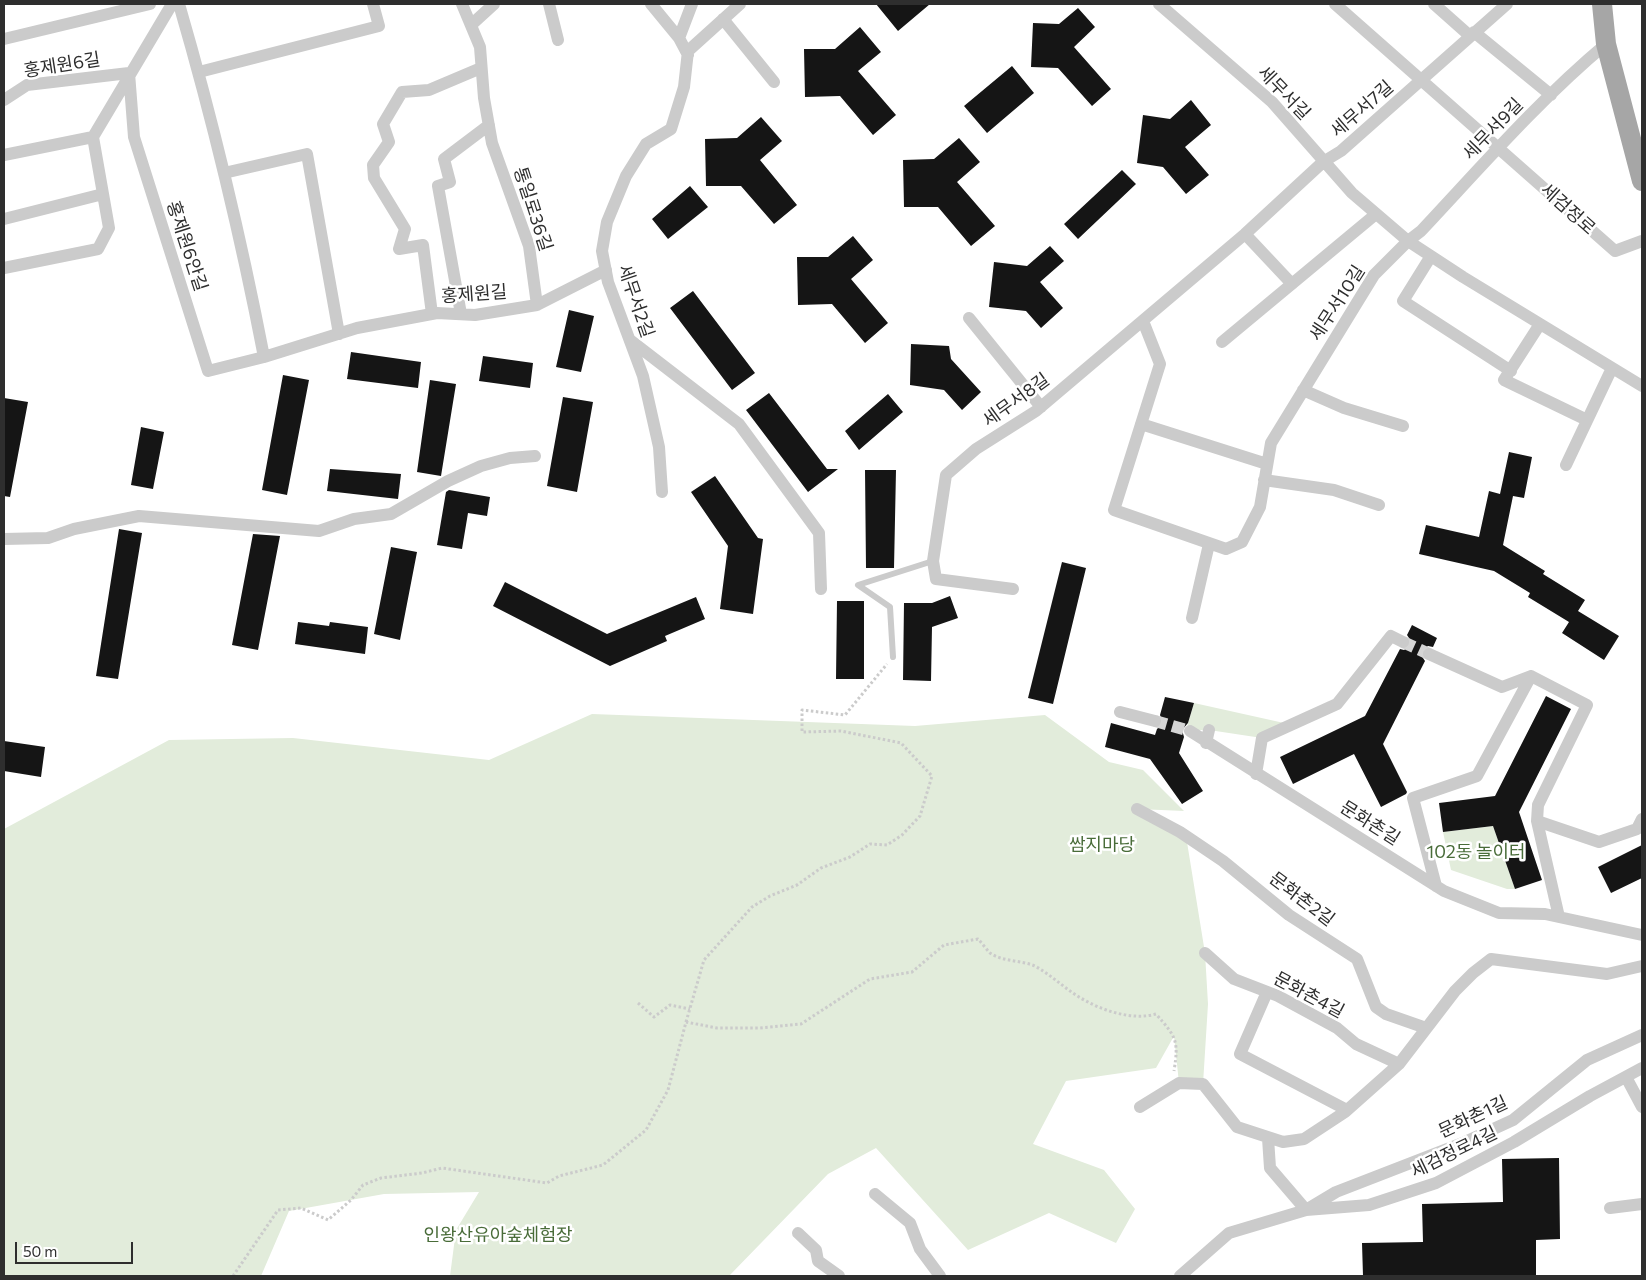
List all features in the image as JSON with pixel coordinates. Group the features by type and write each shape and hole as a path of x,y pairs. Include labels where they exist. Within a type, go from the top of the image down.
{"main road":[{"path":"1602,4 1606,44 1642,181"}],"street":[{"path":"4,39 150,4"},
{"name":"홍제원6길","path":"93,137 129,73 172,4"},
{"path":"179,4 199,72 224,173 264,357"},
{"path":"199,72 379,26 373,4"},
{"name":"통일로36길","path":"462,4 480,47 481,68 492,143 529,246 537,305"},
{"path":"471,25 494,4"},
{"path":"549,4 558,40"},
{"path":"651,4 680,38 688,56"},
{"path":"680,38 692,4"},
{"path":"688,56 688,51 740,4"},
{"name":"세무서길","path":"1159,4 1272,102 1352,194 1408,241 1642,386"},
{"path":"1335,4 1500,147"},
{"path":"1434,4 1551,95"},
{"name":"세무서7길","path":"1323,162 1341,151 1507,4"},
{"path":"1602,4 1609,4"},
{"path":"723,19 774,82"},
{"name":"세무서9길","path":"1408,241 1421,231 1551,95 1606,44"},
{"name":"세무서2길","path":"662,492 659,446 643,376 606,270 602,251 607,222 626,176 646,144 671,129 684,87 688,56"},
{"path":"432,314 423,245 399,249 405,229 374,178 373,165 389,142 383,124 402,92 429,90 481,68"},
{"name":"홍제원6길","path":"4,100 27,85 129,73"},
{"name":"홍제원6안길","path":"129,73 134,137 208,371 264,357"},
{"path":"461,314 438,186 450,182 444,159 489,125"},
{"path":"4,155 93,137 109,228 98,249 4,268"},
{"name":"세검정로","path":"1500,147 1615,251 1642,241"},
{"path":"224,173 307,154 338,334"},
{"name":"세무서8길","path":"933,562 946,475 976,449 1041,407 1245,234 1323,162"},
{"path":"4,220 103,194"},
{"path":"1222,342 1376,214"},
{"path":"1245,234 1292,284"},
{"name":"세무서10길","path":"1143,321 1160,364 1114,510 1226,549 1242,542 1260,506 1271,443 1374,275 1408,241"},
{"path":"1431,256 1403,301 1511,371"},
{"name":"홍제원길","path":"264,357 358,328 432,314 475,315 537,305 606,270"},
{"path":"970,318 1041,407"},
{"path":"1540,324 1504,380 1588,420"},
{"path":"630,340 738,424 818,533 820,589"},
{"path":"1566,465 1612,368"},
{"path":"1304,390 1344,408 1403,426"},
{"path":"1141,424 1267,464"},
{"path":"4,539 48,538 74,529 138,516 319,531 354,519 390,514 448,481 481,466 510,458 535,456"},
{"path":"1264,480 1334,490 1380,505"},
{"path":"1192,618 1209,544"},
{"path":"933,562 936,579 1013,589"},
{"path":"1256,774 1262,738 1337,704 1391,636 1403,642"},
{"path":"1429,654 1502,688 1531,676 1587,705 1538,805 1537,820 1559,917"},
{"path":"1436,886 1413,798 1477,776 1531,676"},
{"path":"1120,712 1155,721"},
{"path":"1206,743 1209,730"},
{"name":"문화촌길","path":"1190,731 1206,743 1436,886 1499,913 1545,914 1642,934"},
{"name":"문화촌2길","path":"1137,809 1180,832 1223,861 1289,915 1357,959 1376,1007 1386,1014 1426,1028"},
{"path":"1537,820 1599,842 1637,829 1642,819"},
{"name":"문화촌4길","path":"1205,953 1234,979 1267,992 1337,1028 1356,1044 1400,1064"},
{"path":"1140,1107 1179,1082 1203,1084 1237,1127 1283,1142 1304,1139 1348,1110 1400,1064 1455,991 1474,972 1491,960 1607,974 1642,966"},
{"path":"1267,992 1240,1054 1348,1110"},
{"name":"문화촌1길","path":"1306,1210 1336,1192 1456,1145 1513,1120 1587,1060 1642,1035"},
{"name":"세검정로4길","path":"1180,1276 1229,1233 1306,1210 1370,1205 1436,1183 1514,1142 1590,1096 1642,1068"},
{"path":"1626,1077 1642,1107"},
{"path":"1268,1138 1270,1168 1306,1210"},
{"path":"875,1194 910,1223 920,1249 940,1276"},
{"path":"1610,1208 1642,1204"},
{"path":"798,1233 816,1250 818,1261 839,1276"}],"lane":[{"path":"893,657 890,607 858,585 933,562"}],"path":[{"path":"232,1276 278,1210 301,1208 328,1220 363,1185 380,1178 422,1173 442,1168 547,1183 559,1176 603,1165 646,1130 668,1090 704,960 752,907 770,896 797,885 820,868 850,857 870,844 887,845 902,835 920,816 932,776 901,743 841,731 802,732 802,710 846,715 893,657"},
{"path":"686,1022 717,1028 760,1028 801,1024 870,979 912,972 944,945 978,938 991,953 1030,964 1053,976 1079,997 1112,1012 1145,1017 1156,1014 1174,1035 1177,1053 1172,1087"},
{"path":"638,1003 654,1017 670,1006 690,1009"}],"green space":[{"path":"1194,703 1284,723 1262,738 1209,730 1186,730"},
{"path":"592,714 915,726 1045,715 1109,762 1143,770 1184,811 1138,809 1186,836 1205,953 1208,1004 1203,1084 1179,1083 1174,1036 1156,1068 1066,1081 1033,1144 1104,1170 1135,1209 1116,1243 1049,1213 968,1250 876,1148 828,1174 729,1276 450,1276 456,1230 479,1192 384,1194 289,1211 261,1276 4,1276 4,829 169,740 293,738 489,760"},
{"name":"102동 놀이터","path":"1493,826 1515,889 1507,889 1451,870 1443,832"}],"building":[{"path":"876,4 930,4 898,31"},
{"path":"1078,8 1095,27 1074,47 1111,89 1092,106 1058,68 1031,67 1033,23 1059,24"},
{"path":"860,27 881,52 858,71 896,115 873,135 840,96 805,97 804,49 835,49"},
{"path":"1012,66 1034,93 987,133 964,106"},
{"path":"1191,100 1211,125 1185,147 1209,175 1186,194 1163,167 1137,163 1143,115 1170,119"},
{"path":"761,117 782,141 760,160 797,205 774,224 741,186 706,186 705,139 737,138"},
{"path":"959,138 980,162 957,182 995,226 971,246 938,207 904,207 903,160 934,159"},
{"path":"1122,170 1136,184 1078,239 1064,224"},
{"path":"690,186 708,207 668,239 652,219"},
{"path":"853,236 873,260 851,279 888,323 865,343 832,304 798,305 797,257 828,257"},
{"path":"1050,246 1064,261 1040,282 1063,308 1041,328 1026,311 989,307 994,262 1027,266"},
{"path":"693,291 755,373 732,390 670,308"},
{"path":"569,310 594,316 581,372 556,367"},
{"path":"911,344 949,346 951,359 981,392 962,410 944,390 910,385"},
{"path":"351,352 421,362 418,388 347,379"},
{"path":"483,356 533,363 530,388 479,381"},
{"path":"283,375 309,380 287,495 262,490"},
{"path":"430,380 456,384 441,476 417,472"},
{"path":"769,393 827,469 838,469 808,492 746,410"},
{"path":"888,394 903,412 859,450 845,431"},
{"path":"563,397 593,402 577,492 547,486"},
{"path":"4,398 28,402 10,497 4,496"},
{"path":"141,427 164,432 153,489 131,485"},
{"path":"1509,452 1532,457 1524,498 1513,496 1503,545 1545,571 1543,574 1585,600 1578,611 1619,636 1604,660 1562,633 1569,622 1528,597 1530,593 1494,571 1419,554 1426,525 1479,537 1489,491 1500,494"},
{"path":"330,469 401,474 398,499 327,491"},
{"path":"865,470 896,470 894,568 866,568"},
{"path":"715,476 758,538 763,539 753,614 720,609 728,546 691,492"},
{"path":"449,490 490,497 487,516 468,513 462,549 437,545 446,492"},
{"path":"119,529 142,533 118,679 96,676"},
{"path":"253,534 280,536 258,650 232,645"},
{"path":"391,547 417,552 400,640 374,634"},
{"path":"1062,562 1086,568 1053,704 1028,698"},
{"path":"505,582 607,634 696,597 705,619 665,636 667,641 610,666 493,606"},
{"path":"950,596 958,618 932,627 931,681 903,680 904,603 932,603"},
{"path":"837,601 864,601 864,679 836,679"},
{"path":"298,622 329,626 330,622 368,627 365,654 295,644"},
{"path":"1412,625 1437,638 1433,647 1428,646 1422,650 1421,655 1425,661 1383,744 1407,792 1406,794 1381,807 1354,754 1293,784 1280,757 1365,716 1400,649 1404,650 1410,646 1411,641 1407,635"},
{"path":"1546,696 1571,709 1519,812 1542,880 1515,889 1493,826 1443,832 1439,803 1495,796"},
{"path":"1165,697 1194,703 1188,723 1182,730 1184,737 1179,753 1203,791 1182,804 1150,759 1105,747 1111,723 1155,735 1157,729 1163,723 1160,715"},
{"path":"4,741 45,747 41,777 4,771"},
{"path":"1642,845 1642,878 1611,893 1598,867"},
{"path":"1559,1158 1560,1239 1536,1240 1536,1276 1363,1276 1362,1243 1423,1242 1422,1204 1503,1202 1502,1159"}],"tunnel":[{"path":"1403,642 1429,654"},
{"path":"1155,721 1190,731"}],"park label":[{"name":"쌈지마당","path":"1102,845"},
{"name":"인왕산유아숲체험장","path":"498,1235"}]}
